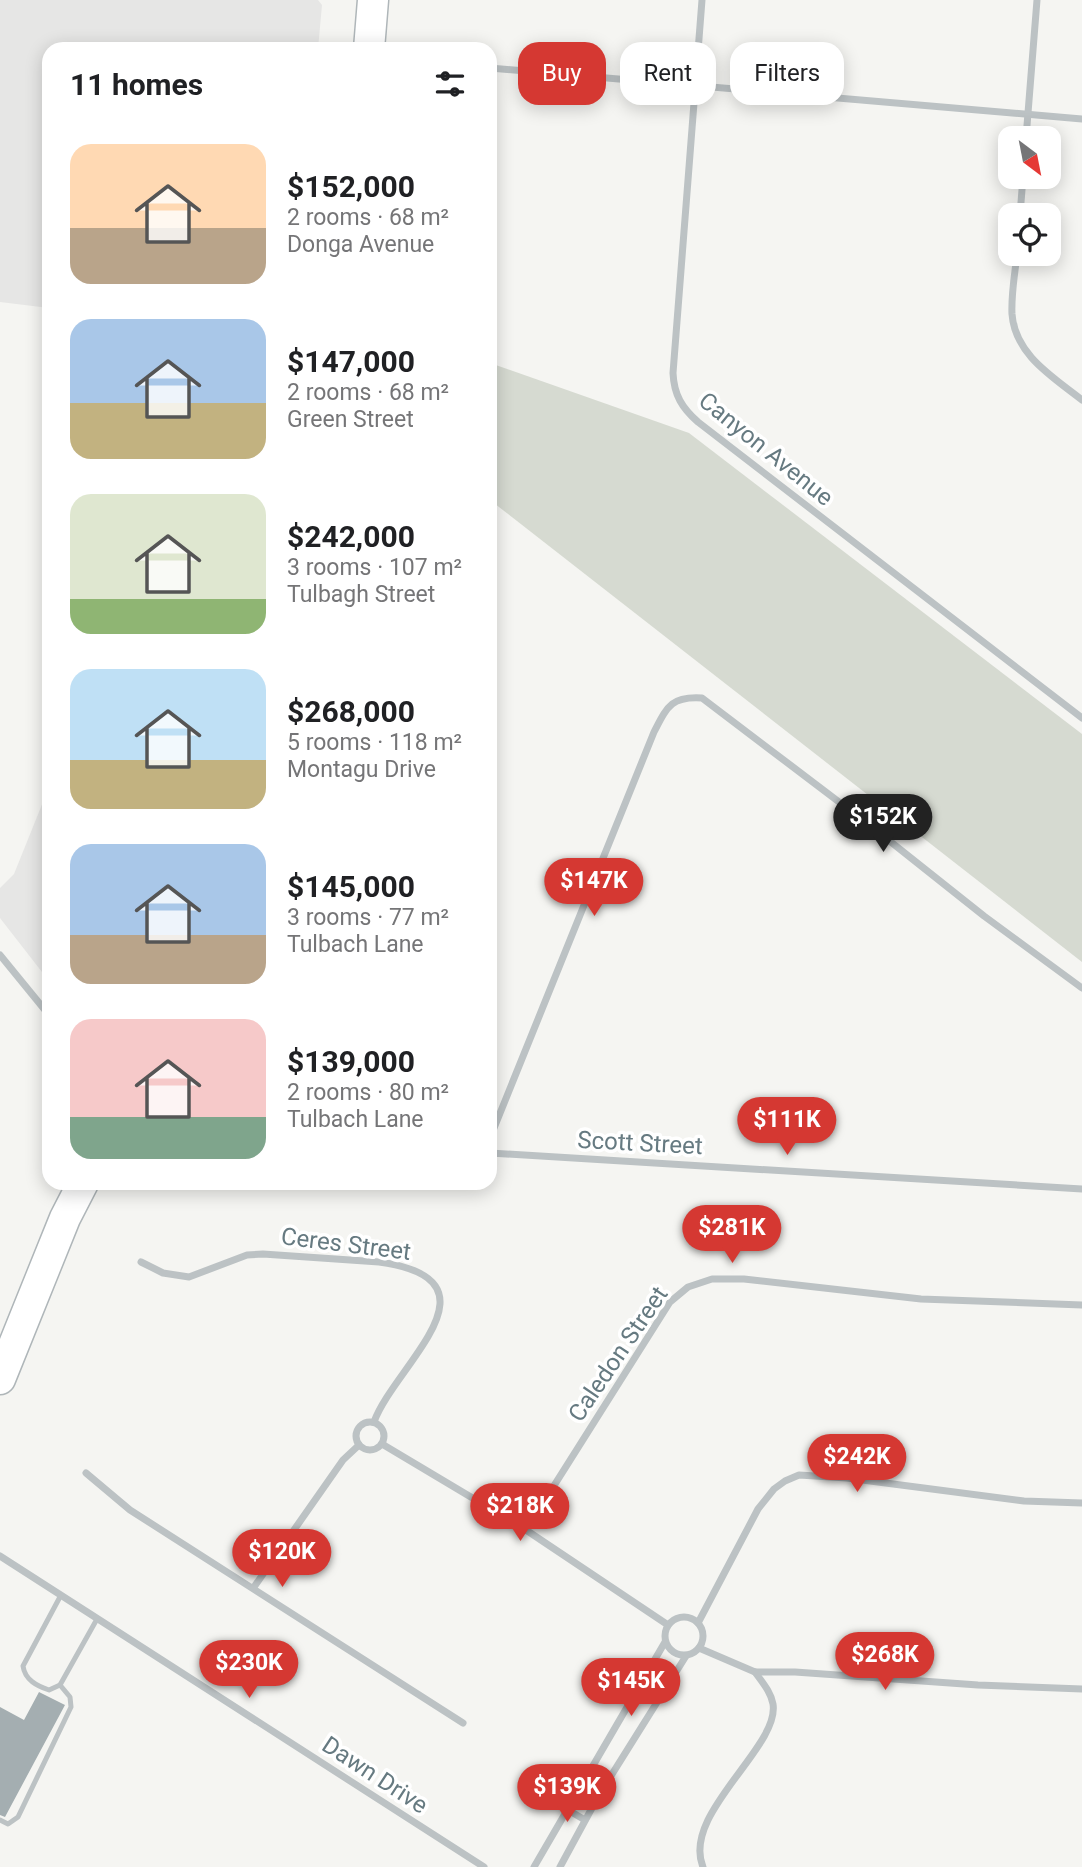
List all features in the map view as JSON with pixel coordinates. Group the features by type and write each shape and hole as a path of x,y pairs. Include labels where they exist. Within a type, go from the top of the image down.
{"main road":[{"path":"370,42 373,0"},
{"path":"0,1379 65,1218 79,1190"}],"street":[{"name":"Canyon Avenue","path":"699,42 702,0"},
{"path":"1027,126 1037,0"},
{"path":"497,69 620,79"},
{"path":"716,87 1082,119"},
{"name":"Canyon Avenue","path":"693,105 673,373 682,405 698,422 1082,719"},
{"path":"1016,266 1012,311 1018,336 1037,364 1082,400"},
{"path":"497,1121 653,733 666,709 685,697 702,698 984,916 1082,988"},
{"path":"0,955 42,1006"},
{"name":"Scott Street","path":"497,1153 1082,1189"},
{"name":"Ceres Street","path":"141,1262 163,1273 188,1277 234,1258 263,1254 379,1262 422,1273 432,1282 440,1296 438,1317 429,1336 384,1401 374,1422"},
{"name":"Caledon Street","path":"526,1530 670,1302 688,1287 712,1279 744,1279 921,1299 1082,1305"},
{"path":"374,1422 383,1431 382,1444 373,1450 363,1448 359,1445 356,1434 358,1429 362,1424 374,1422"},
{"path":"382,1444 526,1530 668,1625"},
{"path":"254,1587 342,1460 359,1445"},
{"path":"86,1473 130,1510 463,1723"},
{"path":"698,1623 758,1509 774,1489 799,1475 847,1478 1024,1501 1082,1503"},
{"name":"Dawn Drive","path":"0,1556 484,1867"},
{"path":"534,1867 665,1642 668,1625 682,1617 691,1618 698,1623 702,1631 703,1640 699,1648 686,1656 585,1820 560,1867"},
{"path":"665,1642 677,1655 686,1656"},
{"path":"699,1648 755,1672 1082,1689"},
{"path":"703,1867 699,1857 700,1847 712,1812 771,1726 773,1704 755,1672"},
{"path":"568,1810 585,1820"}],"lane":[{"path":"61,1595 23,1666 28,1678 40,1687 49,1690 60,1685 97,1619"},
{"path":"0,1820 8,1824 19,1817 71,1707 70,1697 60,1685"}],"shaded area":[{"path":"0,0 318,0 322,5 319,42 42,42 42,307 0,302"},
{"path":"497,365 689,433 1082,734 1082,962 497,505"},
{"path":"42,804 42,972 0,918 0,888 14,874"}],"building":[{"path":"39,1692 65,1705 5,1817 0,1815 0,1707 24,1720"}]}
